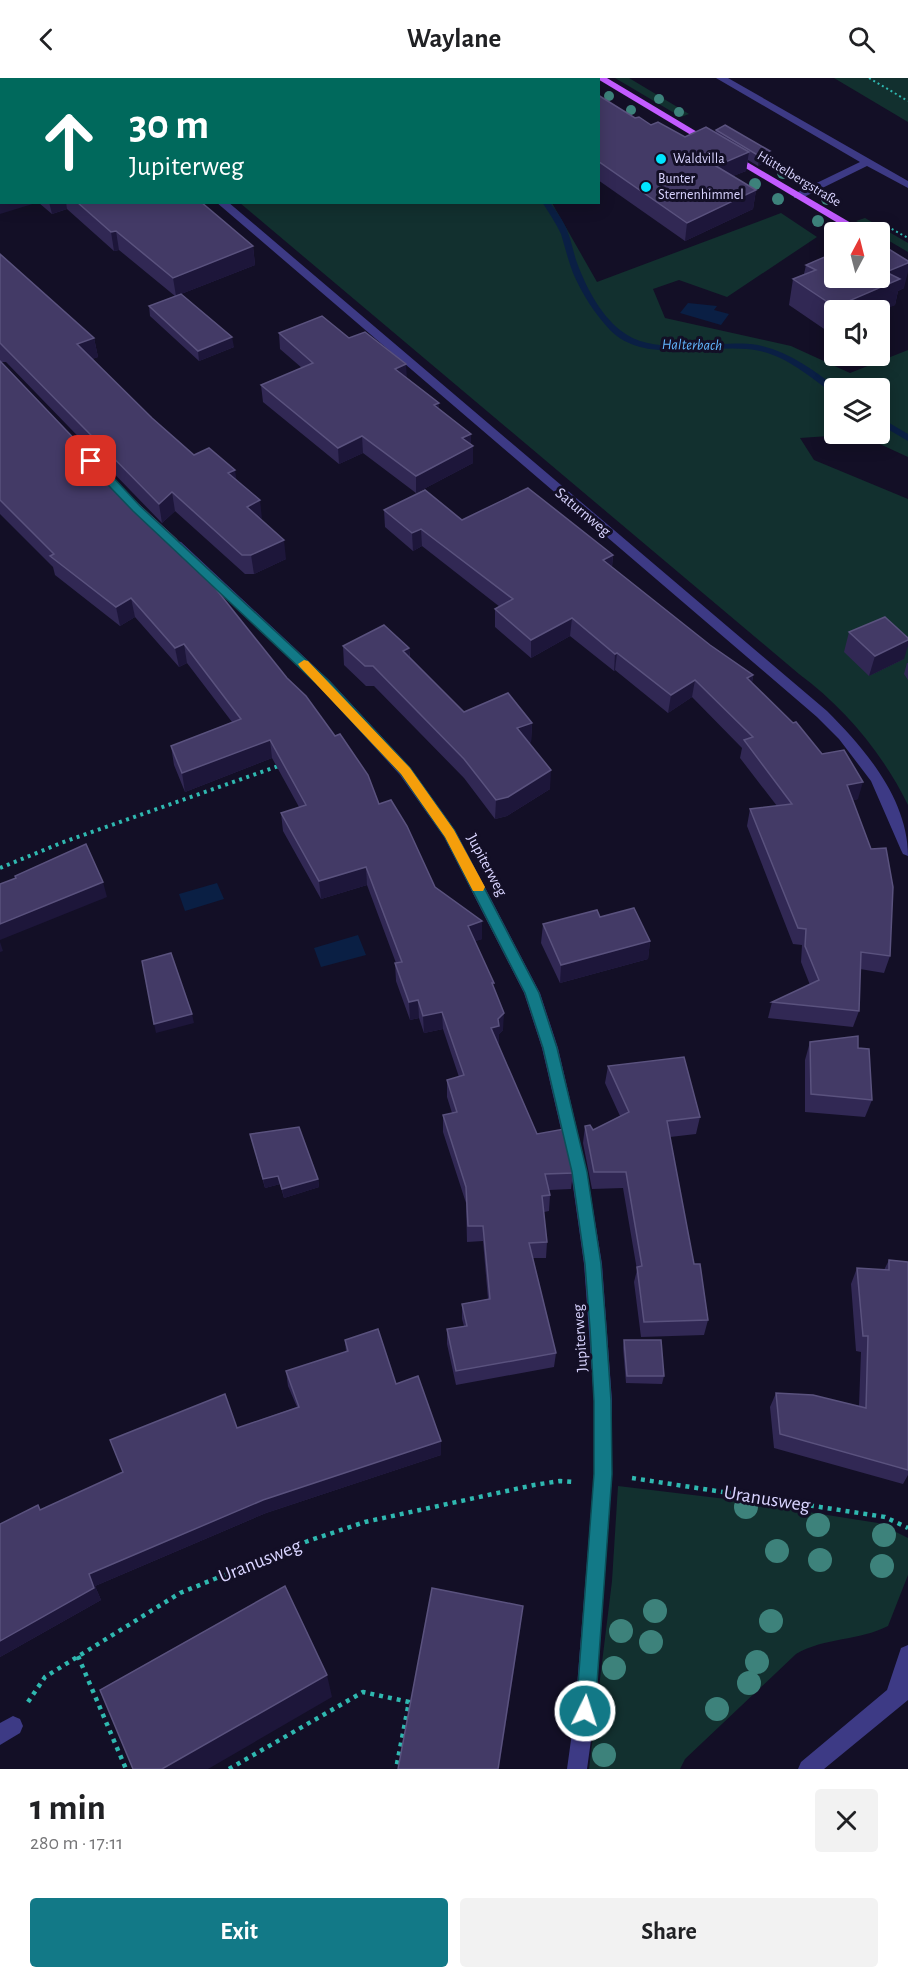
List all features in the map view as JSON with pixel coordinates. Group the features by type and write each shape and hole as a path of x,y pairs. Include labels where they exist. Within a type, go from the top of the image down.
{"main road":[{"path":"601,78 714,146"},
{"name":"Hüttelbergstraße","path":"724,151 842,222"}],"street":[{"path":"721,78 908,185"},
{"path":"798,196 867,162"},
{"name":"Saturnweg","path":"223,204 822,714 844,736 877,779 908,850"},
{"name":"Jupiterweg","path":"163,532 325,684 405,771 450,834 532,993 550,1048 579,1172 591,1253 603,1401 603,1474 585,1711 577,1769"},
{"path":"808,1769 902,1691 908,1655"}],"path":[{"path":"869,78 908,101"},
{"path":"0,868 61,843 283,764"},
{"name":"Uranusweg","path":"625,1477 885,1517 908,1528"},
{"name":"Uranusweg","path":"7,1730 45,1677 180,1593 308,1541 365,1522 545,1483 567,1482"},
{"path":"78,1656 126,1769"},
{"path":"229,1769 363,1692 409,1701 396,1769"}],"green space":[{"path":"615,78 629,78 689,114 681,117"},
{"path":"834,78 908,78 908,122"},
{"path":"241,204 553,204 597,282 781,213 817,237 727,297 679,280 653,289 665,318 791,346 824,361 824,366 835,366 850,373 868,366 890,366 890,357 908,350 908,457 880,444 890,444 890,378 824,378 824,436 800,438 814,460 908,499 908,805 875,750 832,702"},
{"path":"865,218 872,222 858,222 856,221"},
{"path":"890,233 908,243 908,252 890,241"},
{"path":"618,1486 726,1499 878,1523 908,1538 908,1575 888,1626 877,1631 819,1645 796,1654 685,1759 680,1769 589,1769 612,1581"}],"water":[{"path":"688,303 717,306 714,310 729,314 721,325 680,313"},
{"path":"217,883 224,899 185,911 179,894"},
{"path":"358,935 366,955 321,967 314,948"}],"building":[{"path":"600,96 651,125 658,122 685,137 706,127 749,152 716,166 756,190 687,223 600,162"},
{"path":"725,125 770,151 759,156 716,130"},
{"path":"79,204 203,204 253,246 173,278 116,231 111,232"},
{"path":"890,250 908,261 890,270"},
{"path":"0,254 94,338 77,344 152,418 194,455 209,448 235,470 228,473 260,500 247,507 284,540 251,555 242,555 172,492 159,504 0,343"},
{"path":"824,257 824,288 879,288 851,300 824,300 793,279 816,270 806,265"},
{"path":"890,274 900,279 890,283"},
{"path":"181,294 232,337 198,351 149,306"},
{"path":"322,316 349,338 365,332 406,364 395,369 439,403 434,405 471,434 462,438 473,446 416,476 362,436 338,448 261,385 313,363 279,333"},
{"path":"0,361 127,494 176,539 287,678 306,696 335,736 340,734 368,775 379,804 391,800 407,826 435,887 482,921 468,926 494,983 492,983 504,1013 498,1019 499,1026 491,1028 537,1134 564,1129 571,1156 573,1173 545,1174 550,1195 542,1196 547,1242 529,1243 556,1353 456,1371 447,1329 467,1326 462,1304 490,1299 483,1226 468,1226 466,1187 443,1115 457,1112 447,1080 464,1075 442,1012 423,1016 418,1000 409,1002 395,963 402,962 366,867 319,881 281,813 306,805 270,740 182,773 171,746 241,719 184,644 175,648 131,598 116,607 50,556 54,554 0,500"},
{"path":"528,488 613,555 603,560 710,645 753,675 747,678 793,723 796,722 822,754 844,750 863,782 847,785 871,849 886,848 893,887 890,956 861,952 859,1011 772,1002 819,980 805,946 806,929 798,928 750,809 792,804 744,740 753,737 695,680 671,695 617,653 615,654 572,618 531,640 495,609 513,599 421,529 412,533 384,510 425,490 462,520"},
{"path":"885,617 908,640 875,656 849,632"},
{"path":"384,625 409,648 403,651 464,712 508,693 532,723 517,728 551,770 508,797 496,800 464,759 373,666 365,666 343,646"},
{"path":"86,844 103,882 0,924 0,884"},
{"path":"634,908 650,941 561,965 543,924 597,910 600,917"},
{"path":"171,953 192,1014 154,1024 142,961"},
{"path":"858,1036 858,1048 869,1049 872,1100 811,1094 810,1042"},
{"path":"684,1057 700,1117 667,1121 694,1264 700,1264 708,1320 644,1322 637,1267 642,1266 626,1172 594,1172 585,1126 590,1125 593,1130 629,1112 608,1066"},
{"path":"299,1127 318,1179 282,1189 278,1176 263,1179 250,1134"},
{"path":"889,1260 908,1262 908,1470 780,1434 776,1393 813,1395 866,1408 868,1336 863,1336 857,1268 889,1270"},
{"path":"378,1329 396,1384 418,1376 441,1441 263,1500 89,1574 94,1588 0,1641 0,1524 38,1505 40,1510 123,1472 110,1440 225,1394 237,1428 299,1407 286,1371 348,1351 345,1340"},
{"path":"624,1340 661,1340 664,1376 627,1376"},
{"path":"285,1586 327,1675 162,1769 133,1769 100,1690"},
{"path":"432,1588 523,1606 498,1769 398,1769"}],"waterway":[{"name":"Halterbach","path":"547,204 558,220 577,274 591,300 616,331 629,340 664,347 742,346 758,348 788,359 824,383"},
{"name":"Halterbach","path":"890,427 908,438"}],"slow traffic":[{"path":"304,664 405,771 450,834 478,887"}],"place":[{"name":"Waldvilla","path":"661,159"},
{"name":"Bunter Sternenhimmel","path":"646,187"}],"route":[{"path":"91,461 136,508 325,684 405,771 450,834 532,993 550,1048 579,1172 593,1264 598,1328 603,1401 603,1474 585,1711"}]}
